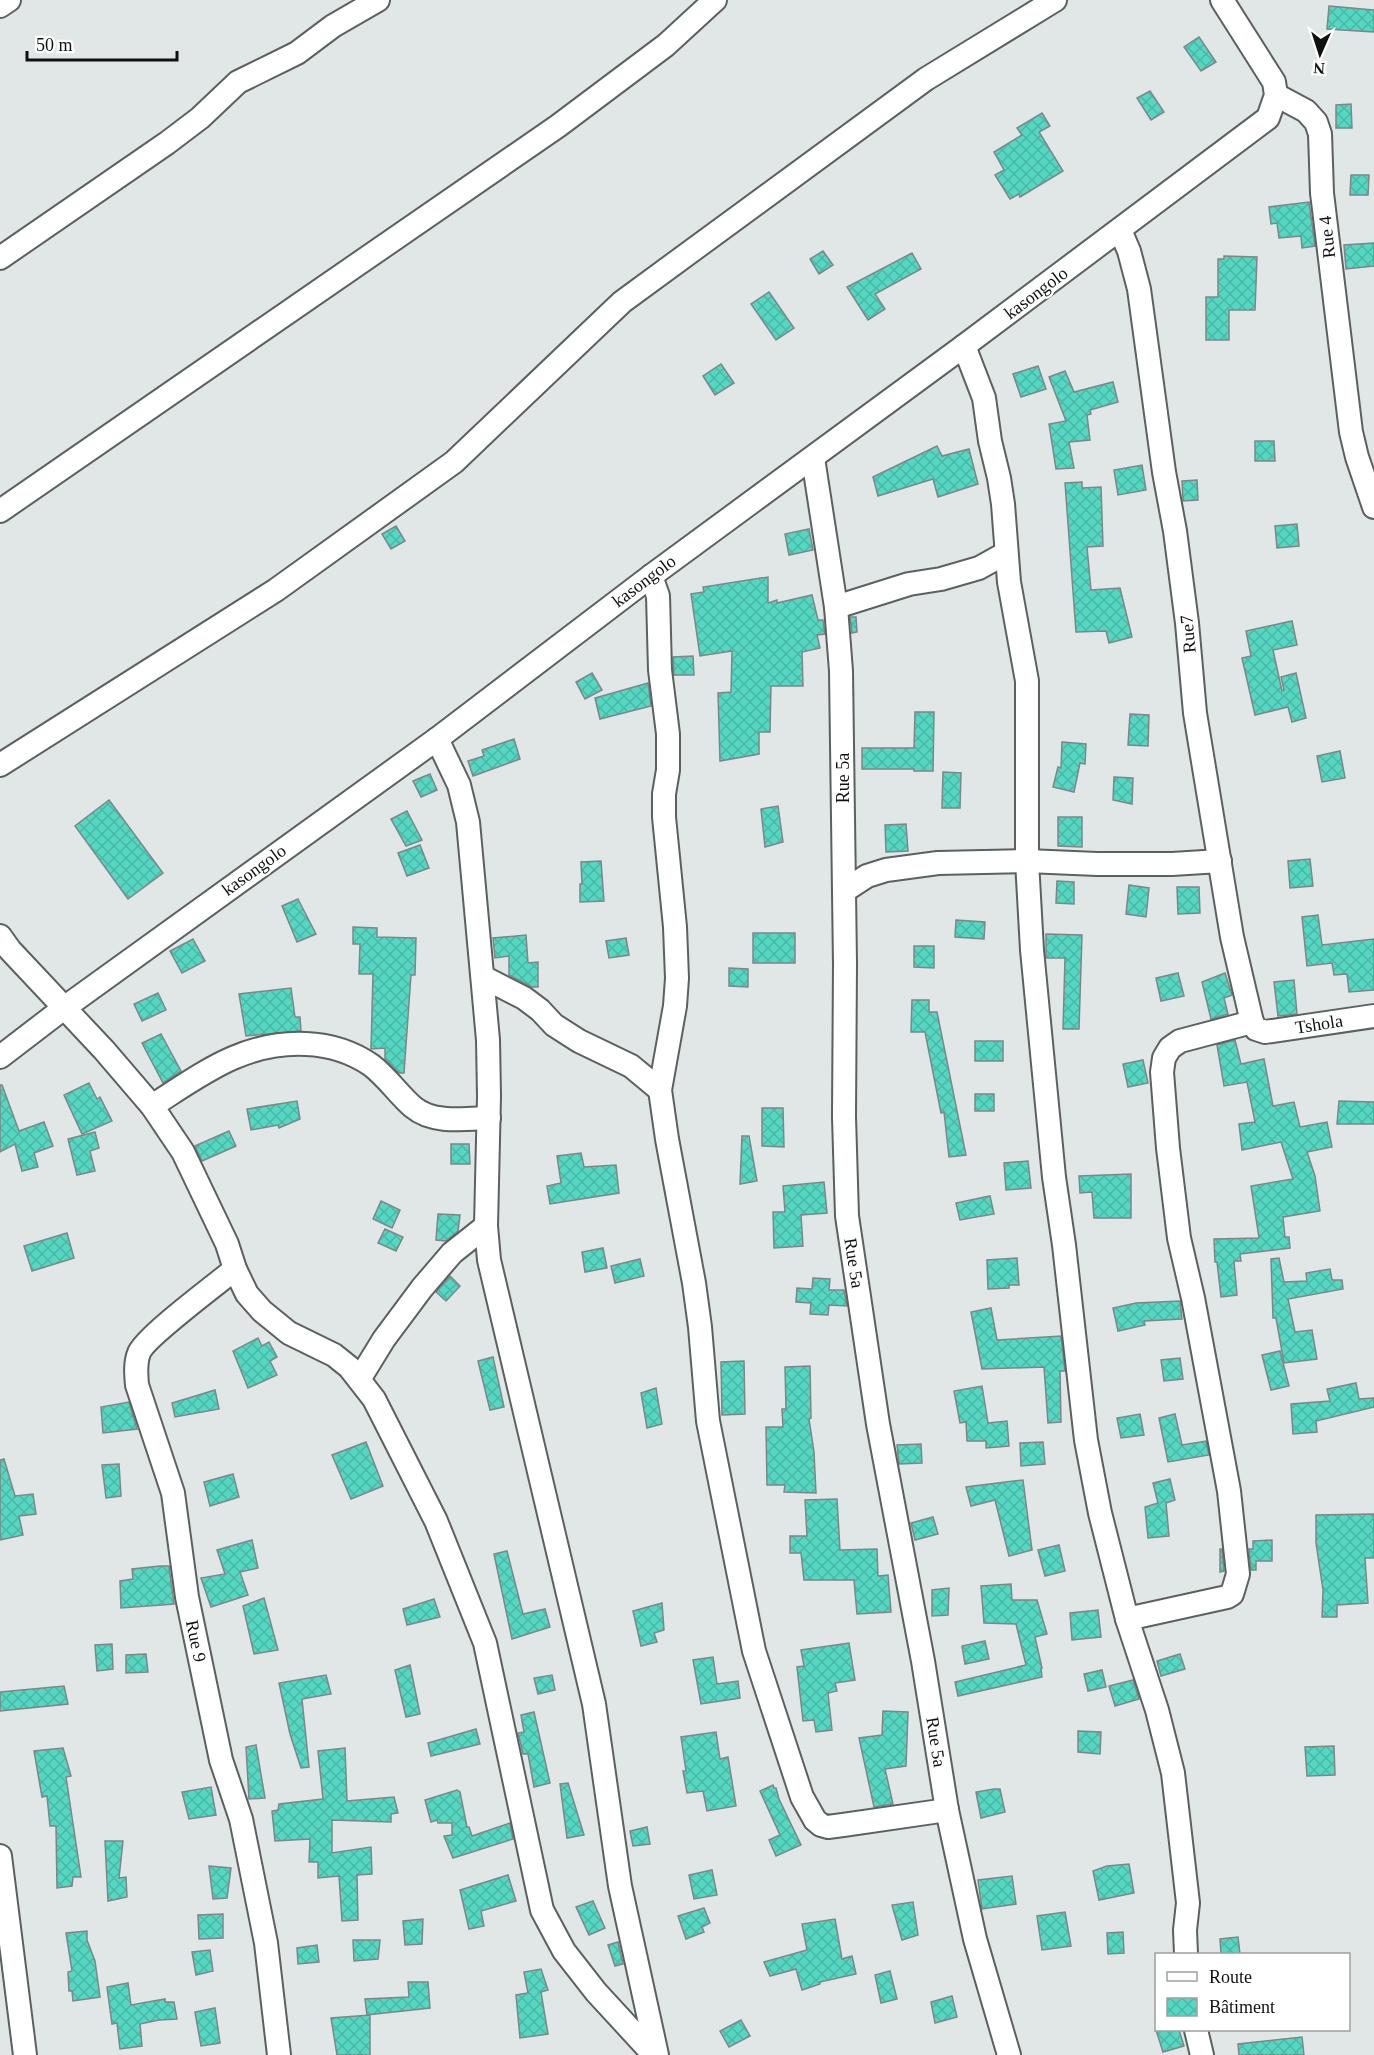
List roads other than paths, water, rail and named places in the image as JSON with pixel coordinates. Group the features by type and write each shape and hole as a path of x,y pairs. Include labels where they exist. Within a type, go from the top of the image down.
{"street":[{"path":"0,6 9,0"},
{"path":"0,258 167,143 200,118 238,82 297,53 333,26 378,0"},
{"path":"0,511 558,126 666,45 715,0"},
{"path":"0,765 276,590 445,469 622,302 926,80 1055,0"},
{"path":"1222,0 1268,70 1274,82 1276,95"},
{"name":"kasongolo","path":"0,1057 64,1008 437,739 651,576 1120,230 1268,118 1276,95"},
{"name":"Rue 4","path":"1276,95 1306,111 1316,122 1320,134 1322,193 1351,432 1374,507"},
{"name":"Rue7","path":"1120,230 1129,251 1139,289 1181,577 1195,713 1232,937 1258,1027"},
{"path":"964,346 984,398 990,441 999,478 1009,582 1027,681 1028,861 1032,950 1053,1166 1086,1440 1100,1512 1127,1619 1157,1710 1173,1773 1187,1893 1186,1953"},
{"name":"Rue 5a","path":"813,458 836,607 841,671 844,1117 847,1216 878,1424 924,1661 947,1810 975,1939 1009,2055"},
{"path":"836,607 909,584 941,579 979,568 1006,553"},
{"path":"651,576 658,596 660,670 668,734 664,817 675,927 677,978 675,1006 660,1090 696,1294 708,1421 754,1651 802,1797 815,1820 821,1825 828,1827 947,1810"},
{"path":"437,739 452,768 464,803 483,977 488,1040 489,1118 486,1226 493,1284 594,1704 620,1886 655,2055"},
{"path":"844,891 867,876 886,870 938,863 1028,861 1097,864 1220,861"},
{"path":"0,936 10,950 152,1106 183,1152 248,1294 262,1311 289,1333 334,1355 360,1378 374,1399 436,1521 485,1642 542,1910 564,1951 596,1992 655,2055"},
{"path":"483,977 524,998 554,1025 579,1041 631,1066 660,1090"},
{"name":"Tshola","path":"1127,1619 1227,1597 1232,1594 1239,1574 1225,1469 1195,1308 1179,1238 1168,1148 1162,1072 1164,1058 1170,1048 1180,1041 1258,1027 1374,1016"},
{"path":"152,1106 217,1065 245,1052 284,1043 294,1043 322,1045 348,1053 370,1065 414,1109 435,1117 489,1118"},
{"path":"360,1378 384,1339 422,1288 452,1253 486,1226"},
{"name":"Rue 9","path":"235,1269 139,1350 136,1367 137,1385 173,1493 187,1597 221,1760 241,1818 266,1943 279,2055"},
{"path":"0,1856 25,2055"},
{"path":"1196,2031 1202,2055"}]}
